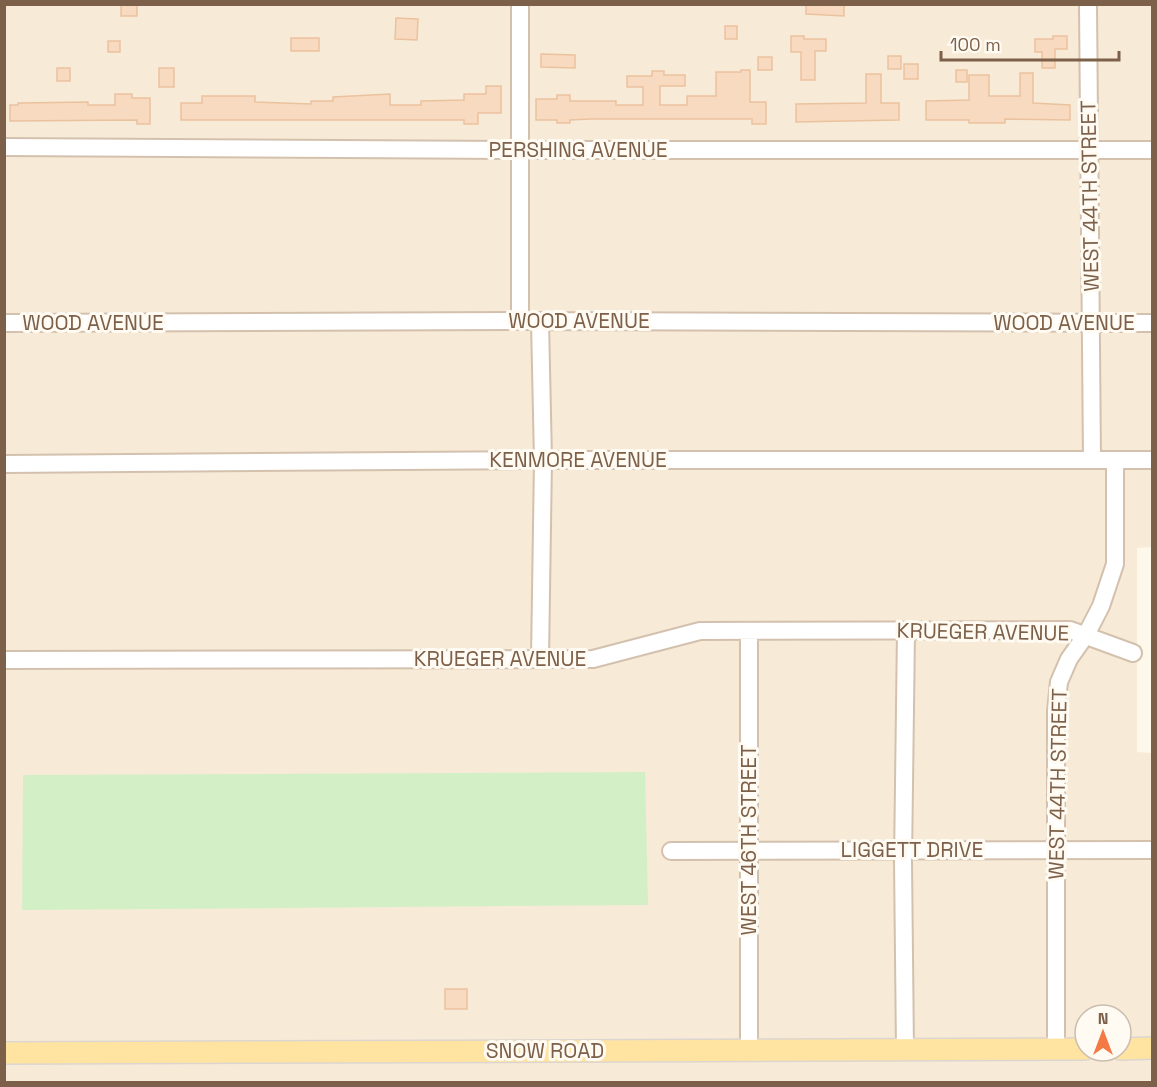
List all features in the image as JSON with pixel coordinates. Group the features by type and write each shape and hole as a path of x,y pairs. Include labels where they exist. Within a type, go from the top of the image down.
{"main road":[{"path":"1133,1048 1152,1048"},
{"name":"SNOW ROAD","path":"4,1053 1073,1049"}],"street":[{"path":"520,4 520,321"},
{"name":"WEST 44TH STREET","path":"1088,4 1092,460"},
{"name":"PERSHING AVENUE","path":"4,147 1152,150"},
{"name":"WOOD AVENUE","path":"4,323 520,321 1152,323"},
{"path":"540,321 543,460 540,659"},
{"name":"KENMORE AVENUE","path":"4,464 543,460 1152,460"},
{"name":"WEST 44TH STREET","path":"1056,1050 1056,711 1059,682 1069,658 1086,635 1101,606 1115,564 1115,460"},
{"name":"KRUEGER AVENUE","path":"4,660 593,659 700,631 1070,630 1133,653"},
{"name":"WEST 46TH STREET","path":"749,631 749,1050"},
{"path":"905,1050 903,851 906,631"},
{"name":"LIGGETT DRIVE","path":"671,851 1152,850"}],"shaded area":[{"path":"5,5 1152,5 1152,547 1137,548 1137,752 1152,753 1152,1082 5,1082"}],"green space":[{"path":"645,772 648,905 22,910 23,775"}],"building":[{"path":"121,4 137,4 137,16 121,16"},
{"path":"806,4 844,4 844,16 806,14"},
{"path":"396,18 418,19 417,40 395,39"},
{"path":"725,26 737,26 737,39 725,39"},
{"path":"791,36 804,36 804,39 826,39 826,51 815,51 815,80 801,80 801,52 791,52"},
{"path":"1053,36 1067,36 1067,49 1055,49 1055,68 1042,68 1042,52 1035,52 1035,39 1053,39"},
{"path":"291,38 319,38 319,51 291,51"},
{"path":"108,41 120,41 120,52 108,52"},
{"path":"541,54 575,55 575,68 541,67"},
{"path":"888,56 901,56 901,69 888,69"},
{"path":"758,57 772,57 772,70 758,70"},
{"path":"904,64 918,64 918,79 904,79"},
{"path":"57,68 70,68 70,81 57,81"},
{"path":"159,68 174,68 174,87 159,87"},
{"path":"741,70 750,70 750,102 766,102 766,124 752,124 752,119 591,119 570,120 570,123 557,123 557,120 536,120 536,99 557,99 557,95 570,95 570,101 616,101 616,105 643,105 643,87 627,87 627,76 652,76 652,71 664,71 664,75 685,75 685,86 660,86 660,105 687,105 687,96 716,96 716,72 741,72"},
{"path":"956,70 967,70 967,82 956,82"},
{"path":"1020,73 1033,73 1033,103 1070,105 1070,120 1005,119 1005,123 969,123 969,120 926,120 926,101 969,100 969,75 989,75 989,96 1020,96"},
{"path":"866,74 881,74 881,103 899,103 899,120 796,122 796,104 866,103"},
{"path":"486,86 501,86 501,113 478,113 478,124 464,124 464,120 181,120 181,103 202,103 202,96 255,96 255,102 311,104 311,101 333,101 333,97 390,94 390,105 421,105 421,101 464,100 464,94 486,94"},
{"path":"115,94 132,94 132,98 150,98 150,124 137,124 137,120 10,121 10,105 88,102 88,105 115,105"},
{"path":"445,989 467,989 467,1009 445,1009"}]}
